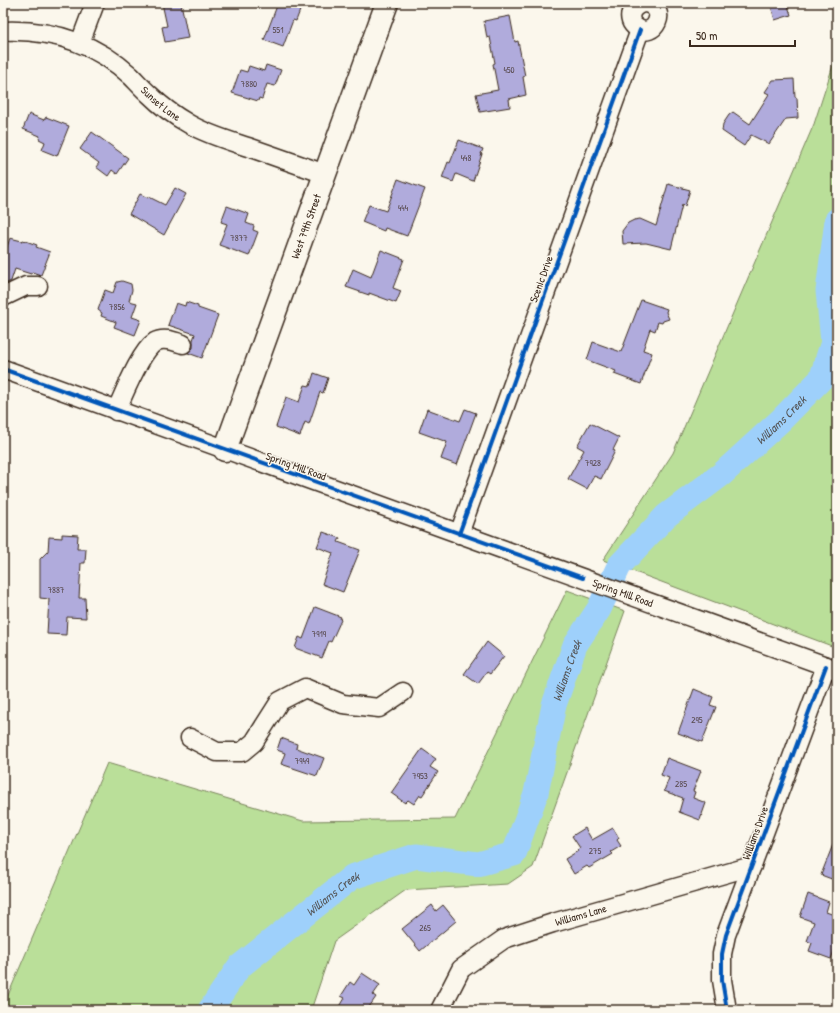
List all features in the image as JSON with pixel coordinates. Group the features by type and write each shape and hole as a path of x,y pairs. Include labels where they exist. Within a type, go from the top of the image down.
{"main road":[{"name":"West 79th Street","path":"225,450 387,3"}],"street":[{"path":"80,43 94,3"},
{"path":"643,3 637,5 632,11 631,23 640,30 649,30 658,22 659,16 657,10 651,4 646,3"},
{"name":"Scenic Drive","path":"459,534 640,30"},
{"name":"Sunset Lane","path":"3,31 29,31 43,33 80,43 110,59 131,76 165,108 194,126 218,137 325,174"},
{"path":"3,297 26,286 38,286"},
{"path":"116,411 133,375 147,351 156,342 168,340 183,344"},
{"name":"Spring Mill Road","path":"3,369 831,668"},
{"name":"Williams Drive","path":"727,1010 722,980 722,954 726,935 831,668"},
{"path":"190,738 217,752 242,752 254,742 280,701 306,688 343,704 379,708 403,692"},
{"name":"Williams Lane","path":"440,1010 461,968 504,939 560,921 752,866"}],"green space":[{"path":"837,53 837,648 603,560 673,453 814,124"},
{"path":"567,590 625,611 533,867 508,884 406,890 334,941 311,1010 3,1010 107,763 303,821 455,819"}],"building":[{"path":"162,3 181,3 188,38 165,42 162,27 167,26"},
{"path":"278,3 295,3 302,5 296,21 293,20 283,47 264,40"},
{"path":"770,3 787,3 791,15 775,20"},
{"path":"510,16 515,42 518,41 525,76 523,77 526,95 509,99 510,107 480,112 476,94 498,90 490,37 487,38 484,21"},
{"path":"266,65 281,70 275,86 267,84 262,99 259,98 258,101 232,93 240,70 247,72 249,66 264,71"},
{"path":"794,79 798,118 786,119 769,144 751,135 744,146 722,131 723,124 733,112 750,124 769,94 765,92 773,80"},
{"path":"29,114 44,120 46,117 69,126 57,156 42,150 45,142 39,139 40,136 23,129"},
{"path":"92,132 128,158 117,174 112,170 108,176 96,167 99,163 80,149"},
{"path":"459,140 483,149 473,181 456,174 453,182 442,178"},
{"path":"398,179 425,189 407,236 385,228 384,231 362,222 369,205 386,211"},
{"path":"668,184 690,190 685,206 682,205 671,249 646,243 623,244 622,231 628,223 640,219 656,226"},
{"path":"175,188 186,194 164,235 129,214 140,194 165,205"},
{"path":"227,206 249,214 246,223 254,226 253,230 258,232 249,256 219,245 227,224 221,222"},
{"path":"10,238 23,240 50,252 41,275 32,272 31,274 15,269 11,281 3,285 3,259"},
{"path":"381,250 404,259 393,288 401,291 396,303 369,293 369,295 346,287 353,269 371,277"},
{"path":"122,281 131,284 132,290 129,301 137,303 132,317 141,320 135,335 114,327 116,322 101,316 102,313 98,310 105,290 113,293 117,282"},
{"path":"641,300 667,309 666,312 669,319 663,321 662,323 658,322 655,331 650,329 643,350 652,353 641,384 614,374 616,371 587,360 593,342 621,352"},
{"path":"186,302 218,315 202,358 188,353 193,348 195,334 168,325 176,303 185,306"},
{"path":"314,373 328,378 323,393 320,392 309,424 305,422 300,436 276,427 286,397 299,402 305,385 310,386"},
{"path":"427,409 460,421 465,409 476,413 457,465 441,459 447,442 419,432"},
{"path":"590,423 619,438 613,450 615,451 601,479 594,476 587,489 568,479 584,450 577,446"},
{"path":"323,532 340,538 338,542 360,550 343,592 322,584 333,553 317,547"},
{"path":"62,534 78,535 77,549 86,549 85,563 81,563 79,598 85,598 86,618 67,617 66,635 47,634 49,599 40,598 40,559 48,551 49,537 62,538"},
{"path":"315,607 341,617 331,642 329,641 322,658 295,648 299,637 303,639"},
{"path":"487,642 504,656 490,674 487,672 478,684 464,674"},
{"path":"694,689 713,697 710,705 716,707 702,742 678,733"},
{"path":"281,738 297,744 296,748 324,758 317,776 281,764 285,753 277,750"},
{"path":"422,749 436,759 430,767 438,772 422,796 420,795 414,804 408,800 405,803 391,793"},
{"path":"667,758 701,771 693,791 695,792 693,798 706,803 700,820 679,812 683,798 664,791 669,778 661,775"},
{"path":"585,828 592,840 613,828 619,838 617,840 621,846 611,852 613,854 589,868 587,866 574,874 565,859 578,851 577,850 580,848 572,836"},
{"path":"837,837 837,881 821,875"},
{"path":"808,894 829,902 826,912 837,916 837,943 831,959 809,951 812,943 807,941 814,922 800,917"},
{"path":"432,905 436,911 443,905 456,921 420,951 402,929"},
{"path":"362,973 380,985 373,995 376,997 367,1010 338,1010 345,998 341,996 350,982 354,985"}],"waterway":[{"name":"Williams Creek","path":"210,1010 239,967 352,877 416,856 478,864 514,854 536,793 554,705 575,645 599,609 619,566 666,516 722,474 781,420 821,379 833,342 828,291 837,220"}],"cycle path":[{"path":"459,534 640,30"},
{"path":"3,369 583,578"},
{"path":"727,1010 722,980 722,954 726,935 826,666"}]}
